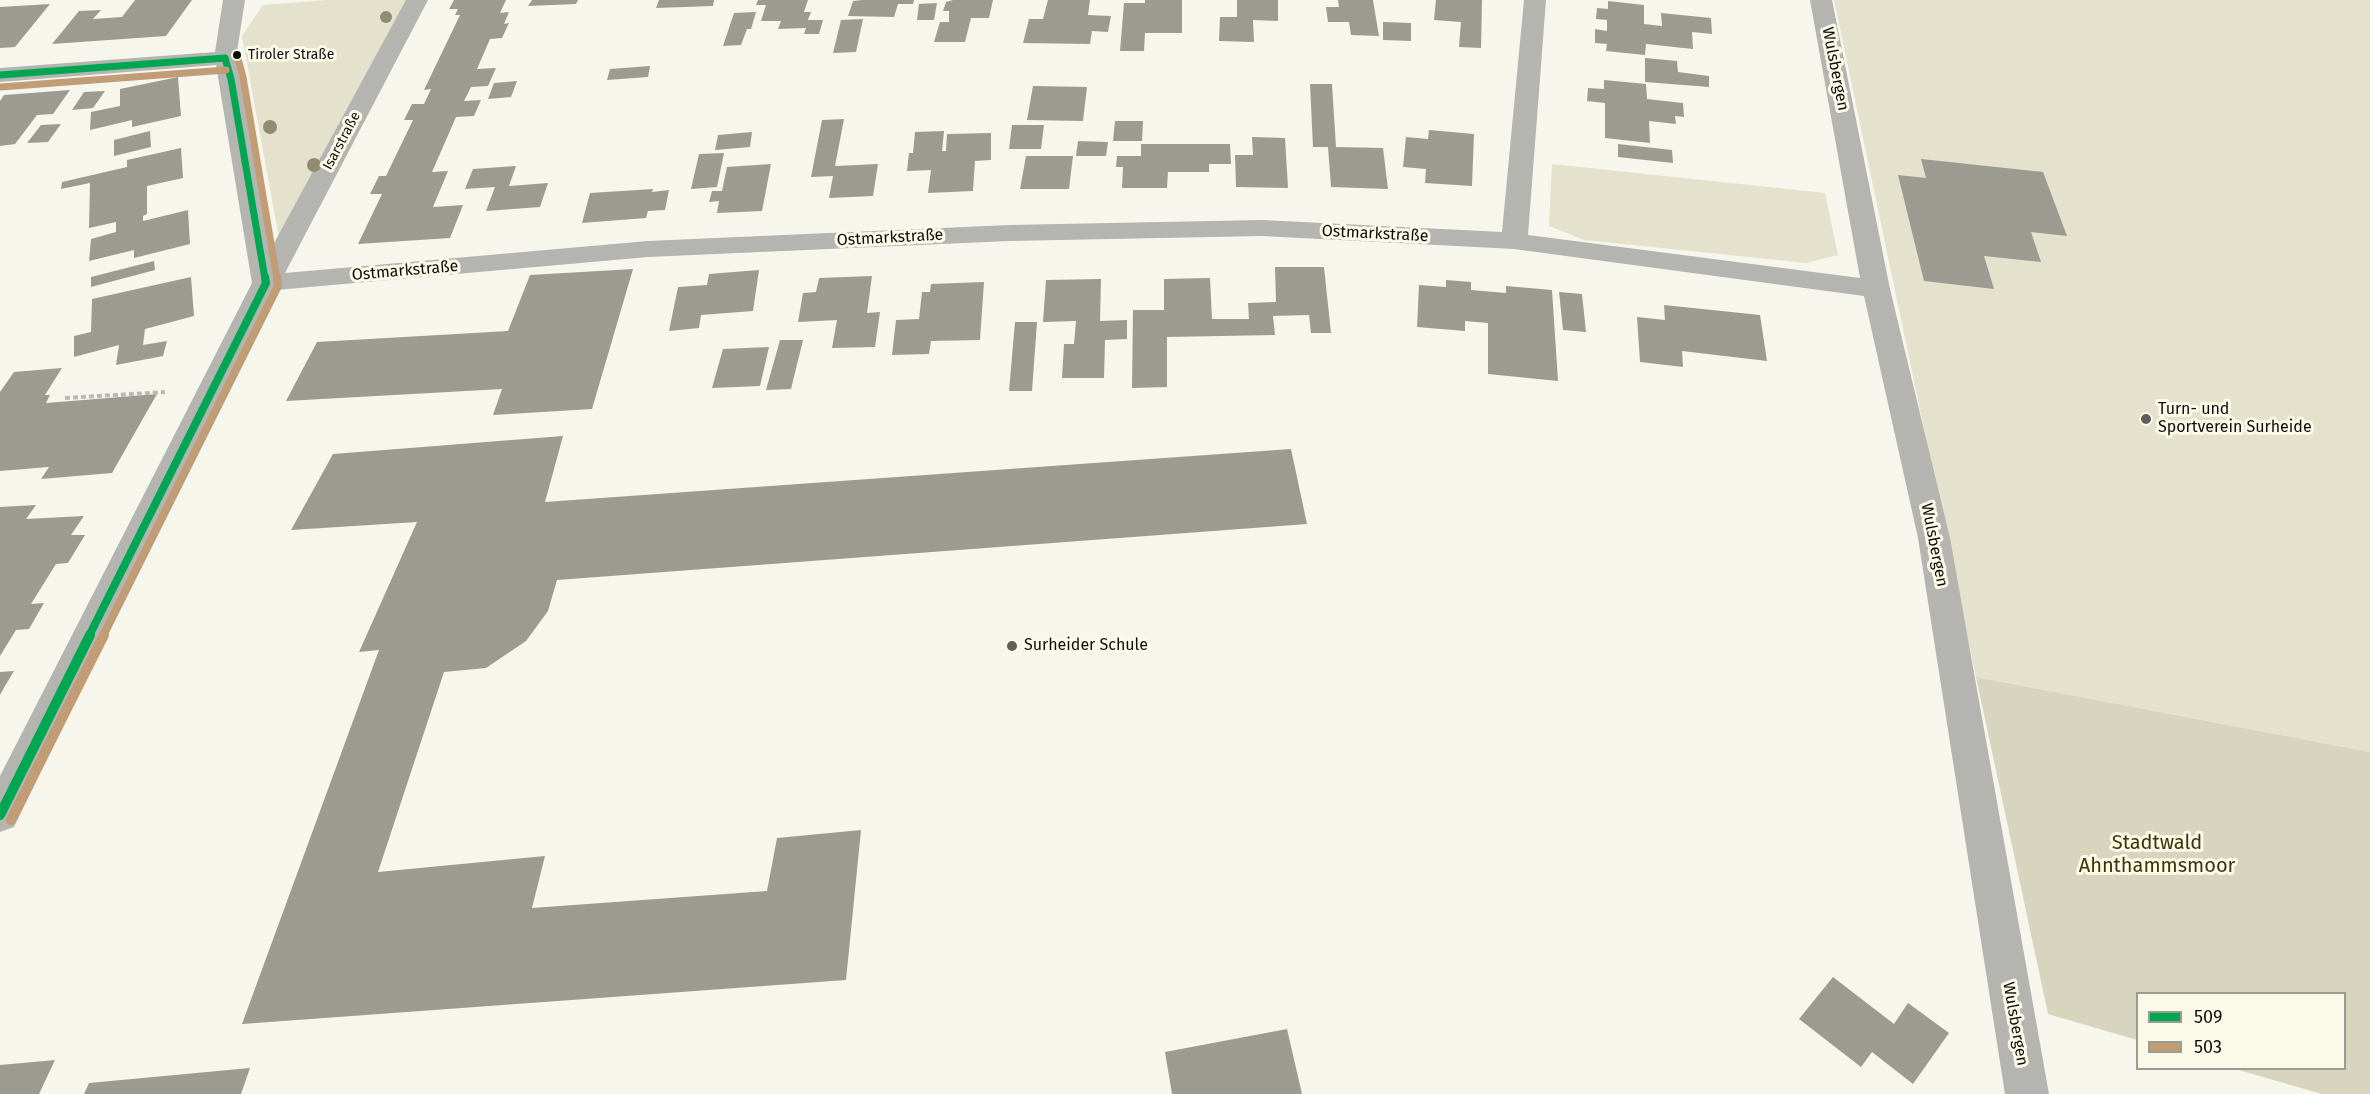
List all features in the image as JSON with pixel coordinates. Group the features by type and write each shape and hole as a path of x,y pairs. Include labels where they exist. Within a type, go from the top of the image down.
{"street":[{"path":"234,0 225,58 231,79 266,283"},
{"name":"Isarstraße","path":"0,815 266,283 417,0"},
{"path":"1514,241 1535,0"},
{"name":"Wulsbergen","path":"1821,0 1876,289 1934,538 2027,1094"},
{"path":"0,75 225,58"},
{"name":"Ostmarkstraße","path":"266,283 648,249 1009,232 1262,228 1514,241 1876,289"}],"path":[{"path":"65,398 165,392 160,400"}],"shaded area":[{"path":"327,0 408,0 279,238 242,36 263,5"},
{"name":"Turn- und Sportverein Surheide","path":"1834,0 2370,0 2370,752 1976,677"},
{"path":"1552,164 1825,193 1838,255 1807,263 1584,240 1549,226"}],"green space":[{"name":"Stadtwald Ahnthammsmoor","path":"1976,677 2370,752 2370,1094 2322,1094 2238,1070 2346,1070 2346,992 2136,992 2136,1040 2048,1014"}],"building":[{"path":"135,0 192,0 166,36 52,44 79,11 101,10 93,19 122,17"},
{"path":"454,0 506,0 500,13 509,12 504,24 509,23 502,38 490,39 477,69 496,68 488,86 471,87 464,101 481,100 474,116 456,117 432,172 448,171 433,207 463,205 450,238 358,244 382,194 370,194 379,176 386,176 413,120 404,120 412,104 424,104 431,89 424,90 460,15 455,15 458,9 449,9"},
{"path":"532,0 578,0 576,4 528,6"},
{"path":"659,0 714,0 713,6 656,8"},
{"path":"758,0 808,0 804,12 811,12 808,20 823,20 819,34 804,34 806,28 778,29 781,21 761,21 766,5 756,5"},
{"path":"914,0 913,4 898,4 894,17 848,16 853,1"},
{"path":"993,0 989,18 971,18 965,42 934,42 940,22 949,22 949,11 943,11 946,2"},
{"path":"1048,0 1090,0 1088,15 1111,16 1108,32 1092,31 1090,44 1023,43 1029,19 1043,19"},
{"path":"1145,0 1182,0 1182,33 1145,33 1144,51 1120,51 1124,3 1145,3"},
{"path":"1237,0 1278,0 1278,21 1253,20 1254,42 1219,41 1220,17 1237,17"},
{"path":"1338,0 1373,0 1379,36 1351,35 1349,22 1328,22 1326,7 1339,7"},
{"path":"1436,0 1482,0 1481,48 1459,47 1461,22 1434,20"},
{"path":"1608,1 1644,5 1644,24 1662,26 1661,13 1711,18 1712,34 1692,32 1693,49 1646,44 1645,55 1606,51 1607,44 1595,43 1595,29 1607,31 1607,20 1596,19 1597,8 1608,9"},
{"path":"937,3 934,20 917,20 919,4"},
{"path":"50,4 15,47 0,48 0,7"},
{"path":"756,12 751,29 747,29 741,45 723,46 734,13"},
{"path":"863,19 856,52 833,53 841,20"},
{"path":"1383,22 1411,23 1411,41 1383,40"},
{"path":"1645,58 1677,61 1678,72 1709,76 1709,87 1645,82"},
{"path":"650,66 648,77 607,80 610,69"},
{"path":"178,77 181,116 132,127 132,120 90,130 91,112 120,106 120,89"},
{"path":"1604,80 1646,84 1647,99 1683,103 1684,117 1675,116 1676,124 1649,121 1650,143 1605,138 1605,103 1587,101 1588,88 1604,89"},
{"path":"517,81 511,97 488,99 494,83"},
{"path":"1310,84 1332,84 1336,147 1383,148 1388,189 1331,187 1328,147 1313,147"},
{"path":"1033,86 1087,87 1083,121 1027,120"},
{"path":"70,90 53,114 37,115 15,144 0,146 0,101 4,95"},
{"path":"105,91 93,108 72,110 84,92"},
{"path":"844,119 835,166 878,164 873,196 829,198 833,176 811,177 822,120"},
{"path":"1115,121 1143,121 1142,141 1113,141"},
{"path":"61,124 48,142 27,143 41,125"},
{"path":"1012,125 1044,125 1041,149 1009,149"},
{"path":"1429,130 1474,134 1472,186 1425,183 1426,169 1403,167 1406,137 1428,139"},
{"path":"150,131 151,147 114,156 114,140"},
{"path":"944,131 942,151 946,151 947,134 991,133 991,160 975,161 973,191 928,193 931,170 907,171 909,153 913,153 915,132"},
{"path":"752,132 750,147 715,150 718,135"},
{"path":"1252,137 1285,138 1288,188 1236,187 1235,155 1253,155"},
{"path":"1078,141 1108,142 1106,156 1076,156"},
{"path":"1141,144 1230,144 1231,164 1209,164 1209,172 1168,172 1167,188 1122,188 1123,167 1116,167 1117,156 1141,156"},
{"path":"1618,144 1672,150 1673,163 1618,157"},
{"path":"181,148 183,178 147,186 147,214 143,216 143,221 188,210 190,244 134,258 134,250 89,261 91,239 116,232 116,222 89,228 90,183 61,189 62,182 127,167 127,160"},
{"path":"724,153 717,187 691,189 699,154"},
{"path":"1026,156 1073,156 1069,189 1020,189"},
{"path":"1921,159 2043,172 2067,236 2031,232 2041,262 1984,256 1994,289 1924,281 1898,175 1926,178"},
{"path":"771,164 762,211 717,213 719,201 709,202 712,191 722,191 727,167"},
{"path":"516,166 509,186 548,183 540,207 486,211 495,187 465,189 473,169"},
{"path":"653,189 652,192 669,190 665,210 648,211 646,218 582,223 590,193"},
{"path":"154,261 155,270 91,287 91,277"},
{"path":"1275,267 1324,267 1331,333 1311,333 1309,315 1273,316 1275,335 1167,337 1167,387 1132,388 1133,310 1164,310 1164,279 1210,278 1212,319 1249,319 1248,303 1276,302"},
{"path":"633,269 592,409 493,415 502,389 286,401 317,342 508,331 530,275"},
{"path":"759,270 753,311 701,315 699,328 669,331 678,287 707,285 709,274"},
{"path":"872,276 867,313 880,312 875,347 832,348 837,320 798,322 803,293 816,292 819,278"},
{"path":"191,277 194,316 145,329 143,345 167,341 163,356 116,365 119,345 74,357 74,336 91,332 92,299"},
{"path":"1101,279 1100,321 1127,320 1127,339 1105,340 1104,378 1062,378 1064,344 1074,344 1076,321 1043,322 1046,280"},
{"path":"1446,280 1471,282 1471,290 1506,293 1506,286 1552,290 1558,381 1488,374 1488,323 1465,321 1465,331 1417,327 1419,285 1446,287"},
{"path":"984,282 980,340 931,341 929,354 892,355 896,320 919,319 922,292 930,292 931,284"},
{"path":"1559,292 1582,294 1586,332 1563,330"},
{"path":"1664,305 1760,315 1767,361 1682,351 1683,367 1640,362 1637,317 1665,320"},
{"path":"1015,322 1037,322 1032,391 1009,391"},
{"path":"780,340 803,340 791,389 766,390"},
{"path":"769,347 760,386 712,388 723,349"},
{"path":"62,368 45,395 50,395 46,403 157,394 112,473 41,479 49,467 0,471 0,392 14,372"},
{"path":"563,436 545,502 1291,449 1307,524 557,580 548,611 526,641 486,668 444,672 378,872 545,856 532,908 767,891 777,838 861,830 846,980 242,1024 379,650 359,652 417,522 291,530 333,454"},
{"path":"36,505 26,519 84,516 71,535 85,535 68,563 56,564 31,604 44,603 29,629 16,630 0,656 0,507"},
{"path":"14,671 5,686 0,695 0,672"},
{"path":"1833,977 1894,1024 1908,1003 1949,1033 1913,1084 1872,1052 1861,1067 1799,1019"},
{"path":"1287,1029 1302,1094 1172,1094 1165,1052"},
{"path":"55,1060 39,1094 0,1094 0,1065"},
{"path":"250,1068 241,1094 84,1094 89,1083"}],"transit line":[{"name":"503","path":"11,820 278,286 243,77 237,55"},
{"name":"509","path":"0,75 225,58"},
{"name":"509","path":"0,815 266,283 231,79 225,58"},
{"name":"503","path":"1,87 226,70"}],"place":[{"name":"Tiroler Straße","path":"237,55"},
{"name":"Turn- und Sportverein Surheide","path":"2146,419"},
{"name":"Surheider Schule","path":"1012,646"}]}
